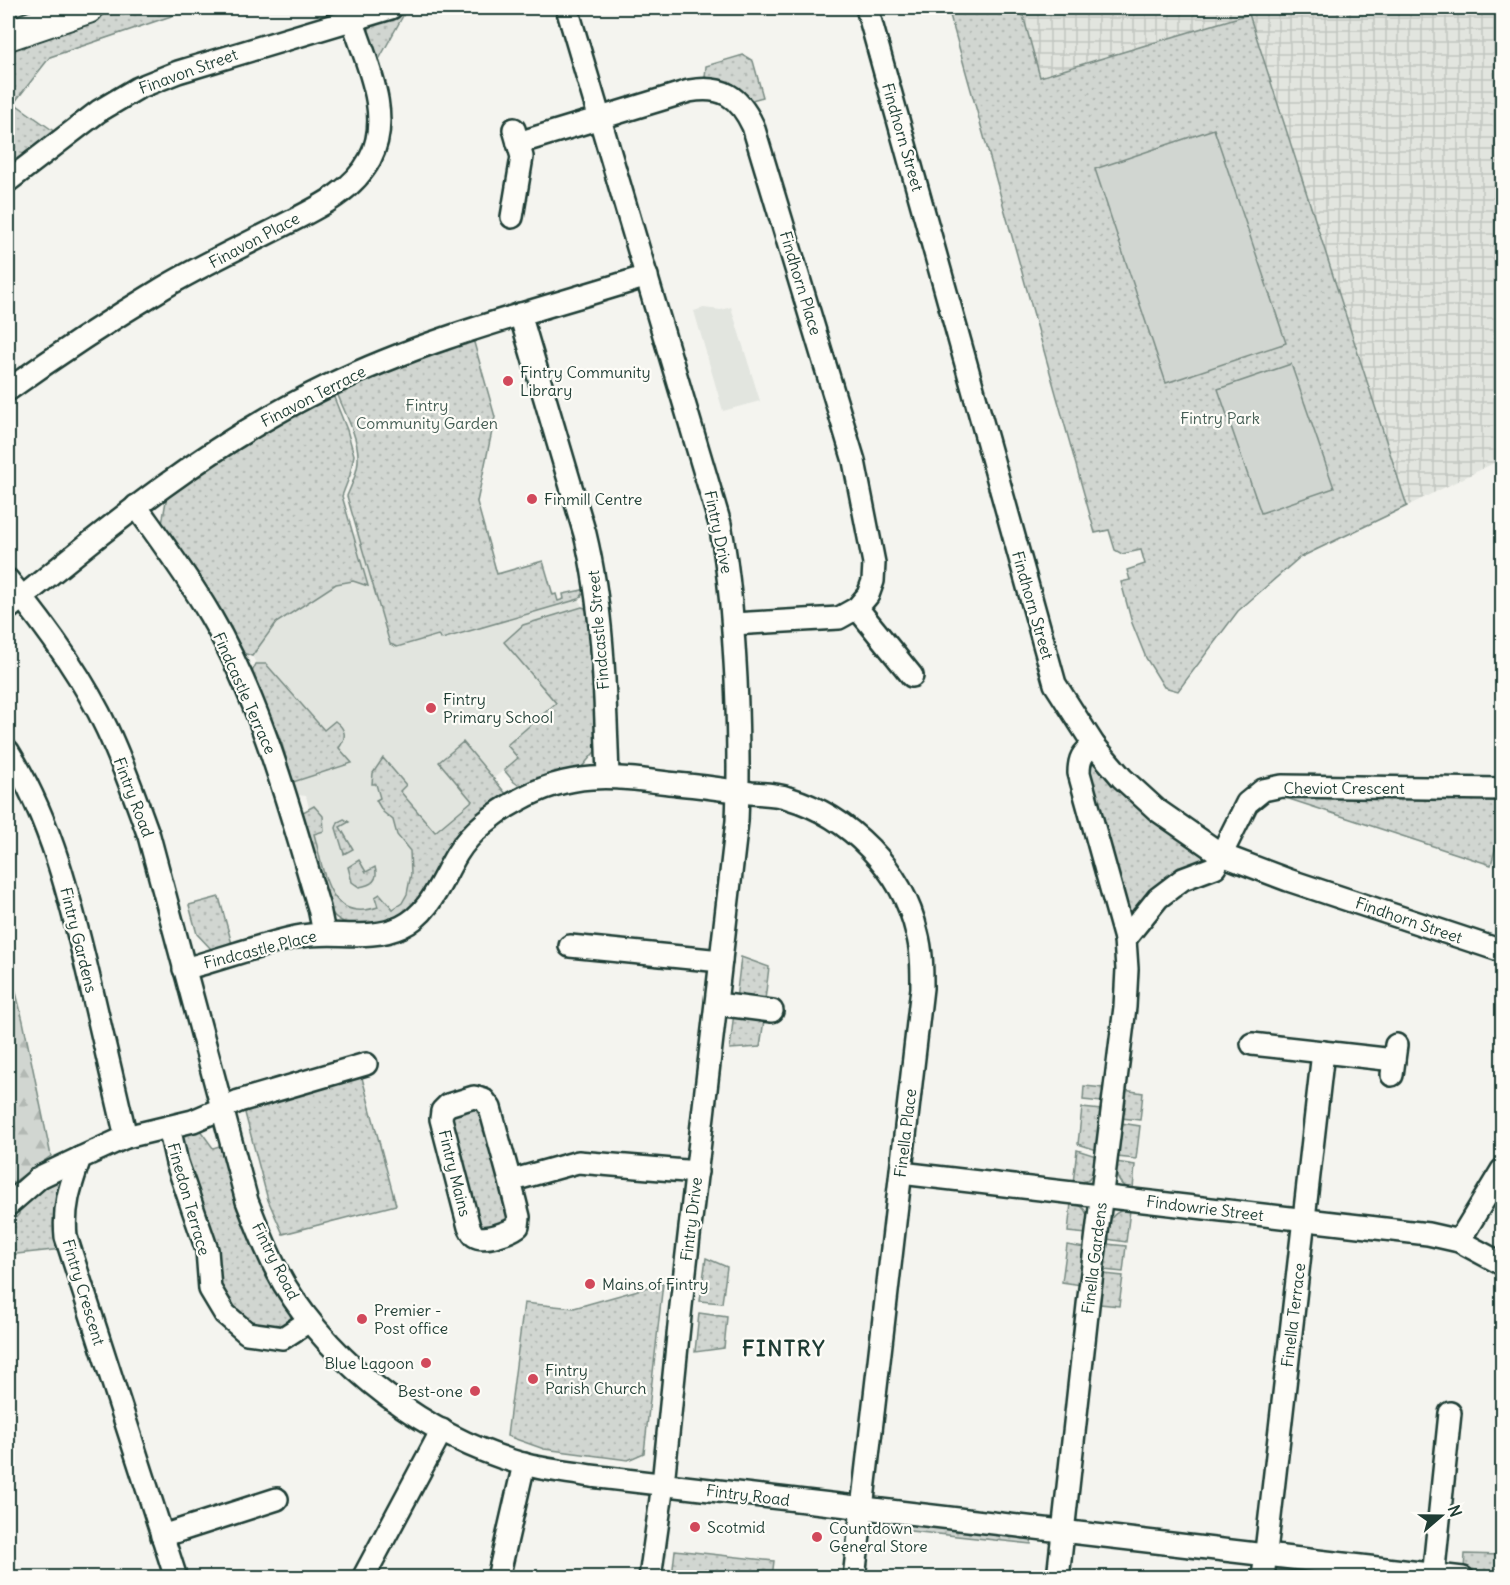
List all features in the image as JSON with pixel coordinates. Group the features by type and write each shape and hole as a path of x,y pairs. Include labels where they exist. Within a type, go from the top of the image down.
{"highway":[{"path":"8,35 88,8"}],"street":[{"name":"Finavon Street","path":"8,181 99,111 138,88 178,72 392,8"},
{"name":"Fintry Drive","path":"567,8 720,524 729,570 733,624 740,767 737,821 663,1484 650,1578"},
{"name":"Findhorn Street","path":"867,8 1056,684 1067,705 1094,745 1122,778 1157,810 1222,855 1288,880 1503,951"},
{"name":"Finavon Place","path":"8,390 69,346 166,286 328,201 352,183 370,159 377,134 379,105 352,19"},
{"name":"Findhorn Place","path":"600,118 705,88 722,91 736,99 746,110 753,126 854,461 874,563 873,580 868,596 857,608"},
{"path":"512,217 522,157 516,136 600,118"},
{"name":"Finavon Terrace","path":"15,603 136,506 221,445 275,412 322,389 428,344 647,276"},
{"name":"Findcastle Street","path":"520,314 593,568 598,600 608,776"},
{"name":"Findcastle Terrace","path":"136,506 210,614 238,668 267,736 324,933"},
{"name":"Fintry Road","path":"8,580 15,603 52,637 107,728 149,836 247,1201 264,1244 284,1284 309,1321 365,1378 402,1407 442,1430 491,1453 524,1464 591,1476 1463,1578"},
{"path":"733,624 839,618 857,608 912,676"},
{"name":"Finella Gardens","path":"1058,1578 1128,969 1125,939 1079,773 1079,762 1083,753 1094,745"},
{"name":"Fintry Gardens","path":"8,751 39,811 59,864 73,911 126,1137"},
{"name":"Findcastle Place","path":"184,969 296,937 324,933 369,935 385,933 404,926 422,912 436,892 457,853 474,833 495,815 518,800 544,788 575,779 608,776 739,791"},
{"name":"Cheviot Crescent","path":"1222,855 1247,803 1263,790 1282,786 1503,789"},
{"name":"Finella Place","path":"739,791 787,798 834,818 869,846 892,875 908,905 917,932 922,961 922,988 854,1578"},
{"path":"1125,939 1158,898 1183,879 1215,867 1222,855"},
{"path":"570,946 722,961"},
{"path":"717,1004 772,1011"},
{"path":"1252,1044 1394,1060"},
{"name":"Finella Terrace","path":"1263,1578 1323,1052"},
{"path":"8,1205 40,1177 126,1137 193,1121 239,1101 366,1065"},
{"name":"Fintry Mains","path":"474,1097 484,1100 490,1108 510,1181 519,1217 518,1226 511,1231 483,1238 475,1236 469,1227 441,1119 442,1111 448,1105 474,1097"},
{"name":"Finedon Terrace","path":"169,1127 177,1163 207,1250 210,1289 225,1314 247,1333 283,1338 309,1321"},
{"name":"Fintry Crescent","path":"80,1158 67,1195 64,1217 66,1237 176,1578"},
{"path":"510,1181 578,1162 697,1172"},
{"path":"1459,1241 1503,1170"},
{"name":"Findowrie Street","path":"901,1173 1428,1234 1459,1241 1503,1264"},
{"path":"1433,1576 1450,1413"},
{"path":"363,1578 442,1430"},
{"path":"498,1578 524,1464"},
{"path":"162,1536 277,1499"}],"shaded area":[{"path":"1021,8 1502,8 1502,459 1407,506 1249,15 1040,77"},
{"path":"731,307 760,401 723,411 694,311 703,308 721,310"},
{"name":"Fintry Primary School","path":"465,462 498,574 543,561 553,595 556,594 558,601 564,599 563,594 587,589 579,599 582,607 589,609 581,768 559,772 521,787 504,770 494,778 507,795 466,825 405,913 345,923 332,913 303,812 309,808 306,796 298,795 282,744 252,672 256,663 252,656 243,653 354,538 353,535 358,533 347,496"}],"green space":[{"path":"118,8 195,8 50,57 14,103 55,132 8,172 8,45 20,41 23,48 35,38"},
{"name":"Fintry Park","path":"948,8 1021,8 1040,77 1249,14 1407,506 1299,558 1238,611 1178,691 1164,687 1146,658 1132,623 1121,582 1130,580 1127,570 1145,564 1141,550 1122,554 1115,550 1109,530 1095,533"},
{"path":"404,14 377,63 369,40 370,28 381,21"},
{"path":"743,55 753,61 763,97 752,100 733,84 705,78 706,66"},
{"path":"1214,129 1286,343 1166,383 1095,169"},
{"name":"Fintry Community Garden","path":"473,339 495,417 477,502 497,574 543,561 553,595 556,594 558,601 564,599 563,594 587,589 579,599 442,639 438,635 397,647 390,644 347,496 356,471 357,449 353,432 337,393 391,368"},
{"path":"1291,364 1334,488 1261,513 1218,389"},
{"path":"333,395 354,455 342,496 368,586 353,581 336,584 276,623 252,656 243,653 201,577 162,524 167,495 248,442"},
{"path":"582,607 589,609 598,748 581,768 559,772 521,787 504,770 518,758 507,745 556,703 504,642 523,625"},
{"path":"256,664 266,664 324,730 335,721 339,724 344,733 339,748 352,763 293,782 282,744 252,672"},
{"path":"463,742 507,795 468,823 425,890 414,904 401,914 385,922 365,925 352,924 339,919 332,913 326,901 303,812 314,806 323,816 324,831 314,834 325,877 338,901 348,908 361,910 378,907 375,897 380,894 393,909 402,903 407,894 411,874 410,851 397,835 393,820 383,812 376,800 380,798 376,784 372,784 373,773 383,758 406,785 400,791 435,832 472,801 439,762"},
{"path":"1093,763 1102,765 1203,853 1204,861 1136,911 1130,913 1125,910 1086,771"},
{"path":"1280,796 1502,798 1502,824 1491,865"},
{"path":"344,819 349,822 340,827 353,849 344,854 336,828 338,822"},
{"path":"359,860 366,872 375,867 376,875 371,883 359,887 352,882 348,867"},
{"path":"219,897 232,944 212,950 197,934 189,905"},
{"path":"741,957 769,967 765,1000 736,1000"},
{"path":"8,960 51,1156 8,1186 8,1142 15,1130 8,1087"},
{"path":"734,1012 764,1020 760,1047 730,1049"},
{"path":"361,1074 396,1205 283,1234 268,1200 245,1113 255,1105"},
{"path":"1084,1086 1104,1088 1102,1102 1083,1100"},
{"path":"1124,1090 1143,1093 1140,1120 1121,1118"},
{"path":"478,1107 485,1110 512,1213 507,1221 480,1228 447,1119 451,1113"},
{"path":"1082,1108 1101,1110 1097,1150 1078,1144"},
{"path":"1121,1123 1140,1126 1136,1159 1117,1157"},
{"path":"197,1126 213,1148 223,1145 290,1308 291,1325 280,1332 249,1328 215,1286 180,1148 184,1134"},
{"path":"1077,1150 1096,1156 1096,1161 1088,1179 1084,1182 1073,1183"},
{"path":"1116,1162 1135,1165 1133,1189 1124,1186 1118,1180"},
{"path":"57,1178 63,1185 62,1249 8,1255 8,1227 19,1214 20,1204"},
{"path":"1071,1203 1077,1204 1084,1210 1088,1218 1087,1234 1068,1232"},
{"path":"1125,1209 1130,1210 1126,1242 1107,1239 1112,1217"},
{"path":"1107,1244 1126,1246 1123,1272 1104,1270"},
{"path":"1067,1245 1085,1248 1081,1285 1062,1282"},
{"path":"706,1258 727,1267 722,1303 700,1301"},
{"path":"1104,1274 1123,1276 1119,1306 1100,1304"},
{"path":"663,1283 644,1453 628,1460 544,1449 507,1436 524,1303 574,1308"},
{"path":"699,1313 727,1317 724,1348 695,1352"},
{"path":"894,1520 1032,1536 1031,1544 892,1529"},
{"path":"675,1550 774,1561 772,1577 672,1577"},
{"path":"1465,1554 1502,1555 1502,1574 1464,1569"}],"place":[{"name":"Fintry Community Library","path":"508,381"},
{"name":"Finmill Centre","path":"532,499"},
{"name":"Fintry Primary School","path":"431,708"},
{"name":"Mains of Fintry","path":"590,1284"},
{"name":"Premier - Post office","path":"362,1319"},
{"name":"Blue Lagoon","path":"426,1363"},
{"name":"Fintry Parish Church","path":"533,1379"},
{"name":"Best-one","path":"475,1391"},
{"name":"Scotmid","path":"695,1527"},
{"name":"Countdown General Store","path":"817,1537"}],"district":[{"name":"FINTRY","path":"784,1348"}]}
